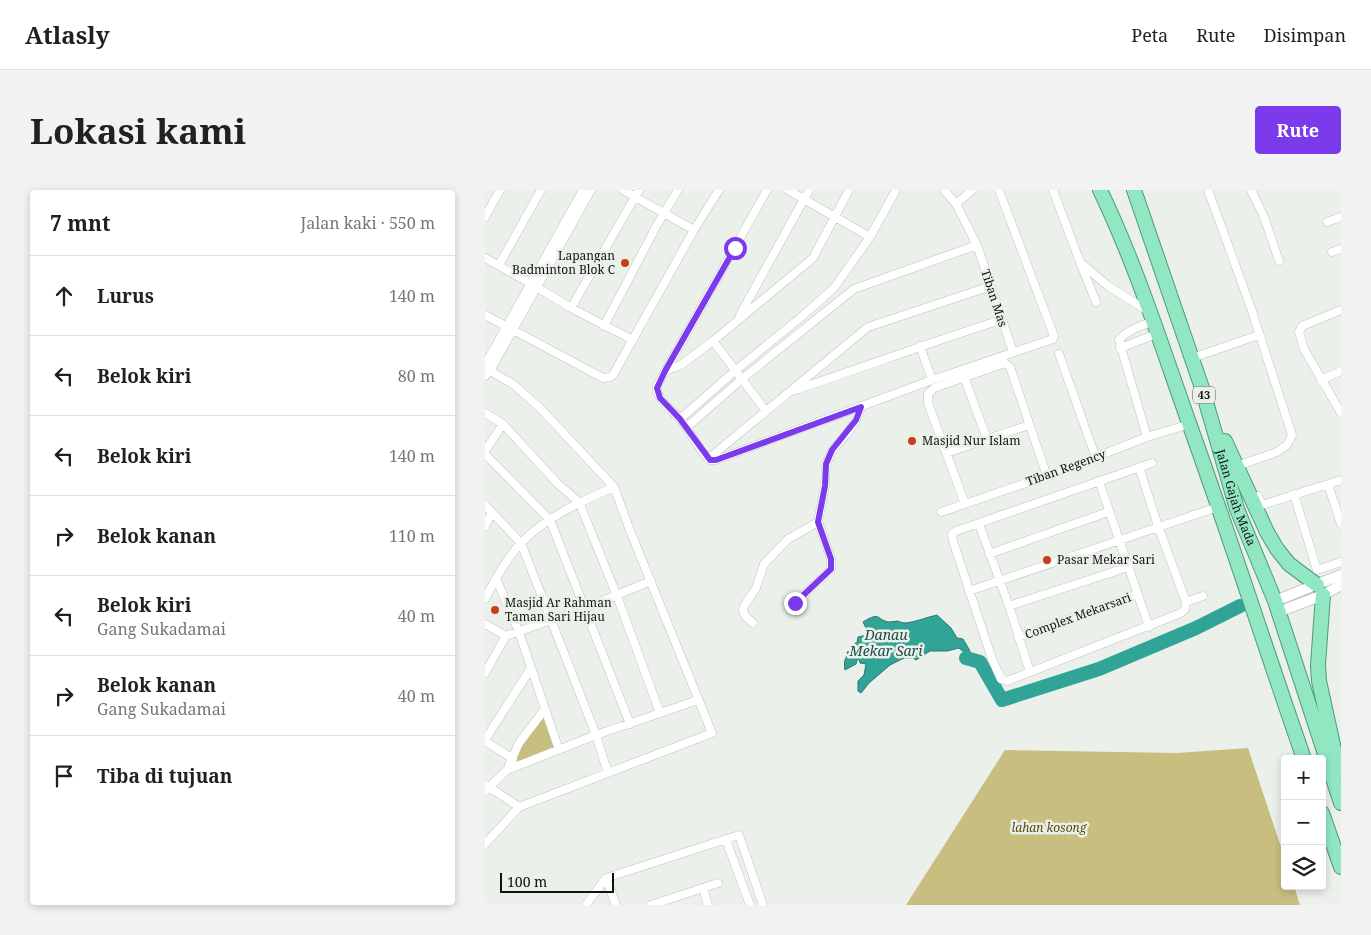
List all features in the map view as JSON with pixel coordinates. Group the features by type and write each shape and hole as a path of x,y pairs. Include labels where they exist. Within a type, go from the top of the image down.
{"highway":[{"name":"Jalan Gajah Mada","path":"1100,190 1117,226 1155,322 1303,755"},
{"name":"Jalan Gajah Mada","path":"1134,190 1201,385 1235,467 1237,508 1277,606 1341,803"},
{"path":"1235,467 1277,549 1289,564 1320,590 1319,681 1341,782"},
{"path":"1252,606 1277,606"},
{"path":"1256,620 1277,606"},
{"path":"1326,824 1341,867"}],"street":[{"path":"485,217 500,190"},
{"path":"499,265 541,190"},
{"path":"485,844 519,808 712,733 697,700 614,487 540,408 513,384 486,370 583,190"},
{"path":"533,285 591,190"},
{"path":"623,190 637,194 694,230"},
{"path":"604,326 678,190"},
{"path":"485,315 603,378 610,377 613,375 694,230 719,190"},
{"path":"767,190 657,386 660,398 687,427 708,459 716,460 931,380 1053,339 1054,336 999,190"},
{"path":"787,190 870,237"},
{"path":"737,320 809,190"},
{"path":"665,371 681,365 713,341 813,258 849,190"},
{"path":"680,419 833,288 870,237 896,190"},
{"path":"956,204 972,190"},
{"path":"1053,190 1096,302"},
{"path":"1208,190 1292,435 1287,445 1277,452 1235,467 1261,505 1341,480"},
{"path":"1251,190 1264,218 1279,260"},
{"name":"Tiban Mas","path":"947,191 956,204 977,245 1013,352"},
{"path":"571,308 637,194"},
{"path":"1327,222 1341,217"},
{"path":"687,427 742,379 854,289 977,245"},
{"path":"1332,252 1341,249"},
{"path":"485,258 571,308 633,340"},
{"path":"1080,262 1155,322"},
{"path":"708,459 868,327 991,286"},
{"path":"1341,310 1302,326 1299,332 1304,349 1341,413"},
{"path":"788,393 920,346 1001,320"},
{"path":"1120,348 1155,322"},
{"path":"1147,437 1119,340 1123,335 1155,322"},
{"path":"1192,358 1259,335"},
{"path":"713,341 766,410"},
{"path":"920,346 931,380"},
{"path":"1059,354 1096,458"},
{"path":"965,504 928,403 928,394 934,388 1007,364 1010,367 1047,476"},
{"path":"1321,380 1341,371"},
{"path":"964,378 987,439"},
{"path":"795,603 831,569 831,559 818,522 825,486 826,464 828,457 856,420 861,407"},
{"path":"485,413 503,424 558,484 579,502 617,596 660,713"},
{"path":"503,424 485,452 550,520 630,724"},
{"name":"Tiban Regency","path":"941,512 1047,476 1147,437 1189,424"},
{"path":"946,454 1029,425"},
{"path":"1139,467 1186,602 1185,609 1183,612 1149,627 1007,681 1001,679 992,659 969,592 952,534 956,531 979,524 1099,481 1139,467 1152,463"},
{"name":"Complex Mekarsari","path":"1099,481 1108,512 1149,627"},
{"path":"1328,484 1341,524"},
{"path":"485,599 496,578 521,543 550,520 579,502 614,487"},
{"path":"1294,494 1317,570 1341,562"},
{"path":"485,505 521,543 597,735 608,772"},
{"path":"969,592 1218,507"},
{"path":"989,554 1108,512"},
{"path":"485,526 492,513"},
{"path":"753,623 745,616 743,610 756,588 764,564 788,539 818,522"},
{"name":"Complex Mekarsari","path":"979,524 1009,606 1030,672"},
{"path":"1009,606 1128,567"},
{"path":"1320,590 1341,575"},
{"path":"496,578 519,632 559,750"},
{"path":"485,673 506,636 617,596 651,581"},
{"path":"1277,606 1320,590 1341,585"},
{"name":"Complex Mekarsari","path":"1018,637 1138,594"},
{"path":"1186,602 1203,596"},
{"path":"485,624 506,636"},
{"path":"513,759 485,741 531,668"},
{"path":"519,808 486,787 507,770 597,735 697,700"},
{"path":"507,770 519,743 545,709"},
{"path":"586,905 606,878 739,835 763,905"},
{"path":"726,840 750,905"},
{"path":"606,878 616,905"},
{"path":"651,905 718,883"},
{"path":"703,888 708,905"}],"green space":[{"path":"545,709 559,750 508,767"},
{"name":"lahan kosong","path":"1248,748 1281,847 1281,890 1295,890 1300,905 906,905 1005,750 1177,753"}],"water":[{"name":"Danau Mekar Sari","path":"937,615 951,628 957,638 963,639 970,651 966,658 965,653 959,648 947,651 930,651 916,660 904,658 890,665 869,683 861,693 858,691 858,681 864,675 866,664 860,663 859,659 856,664 845,670 844,664 848,655 847,652 852,651 858,637 867,635 868,632 863,622 876,616 890,622 906,623"}],"waterway":[{"path":"966,658 980,662 1002,700 1099,669 1196,628 1240,606"}],"place":[{"name":"Lapangan Badminton Blok C","path":"625,263"},
{"name":"Masjid Nur Islam","path":"912,441"},
{"name":"Pasar Mekar Sari","path":"1047,560"},
{"name":"Masjid Ar Rahman Taman Sari Hijau","path":"495,610"}],"route":[{"path":"735,248 665,371 657,386 657,390 660,398 687,427 710,460 716,460 861,407 856,420 832,450 826,464 825,486 818,522 831,559 831,569 795,603"}]}
